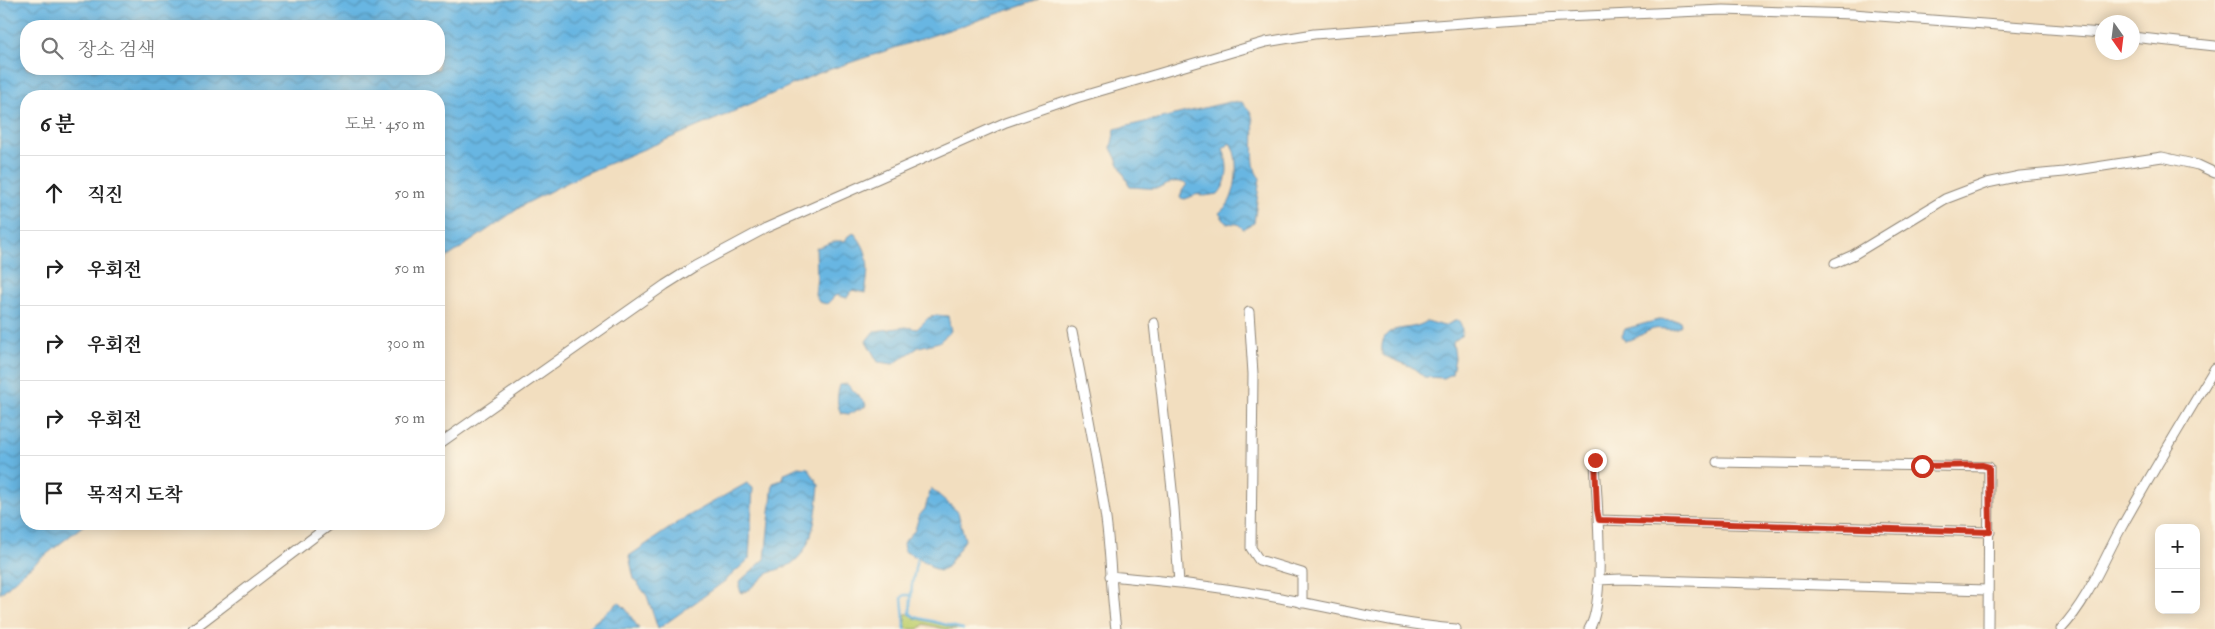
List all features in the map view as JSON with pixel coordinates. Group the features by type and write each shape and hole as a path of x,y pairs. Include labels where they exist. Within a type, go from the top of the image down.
{"street":[{"path":"445,440 665,285 695,266 766,228 1006,122 1076,98 1266,42 1314,34 1517,19 1723,10 1853,14 2095,33"},
{"path":"2140,38 2215,46"},
{"path":"1835,263 1852,255 1945,199 1987,183 2020,176 2064,172 2162,157 2198,166 2215,173"},
{"path":"1249,312 1254,374 1251,548 1259,560 1302,573 1302,603"},
{"path":"1154,323 1174,508 1179,583"},
{"path":"1072,332 1097,458 1106,522 1116,629"},
{"path":"2061,629 2090,591 2117,536 2159,460 2215,368"},
{"path":"1589,629 1594,616 1598,580 1599,520 1595,460"},
{"path":"1717,462 1989,467 1988,629"},
{"path":"1599,520 1990,532"},
{"path":"193,629 323,530"},
{"path":"1110,576 1179,583 1302,603 1416,626 1456,629"},
{"path":"1598,580 1621,579 1987,590"}],"green space":[{"path":"905,614 960,629 945,629 924,624 919,629 906,629"}],"water":[{"path":"0,0 1039,0 816,74 728,114 584,174 525,204 445,259 445,90 20,90 20,530 77,530 24,572 0,594"},
{"path":"1229,102 1242,102 1250,111 1254,127 1254,165 1260,178 1254,223 1243,229 1238,224 1226,223 1219,213 1228,204 1234,191 1236,165 1230,143 1223,149 1227,173 1222,189 1218,194 1204,196 1198,194 1185,199 1180,198 1187,184 1181,182 1172,182 1160,188 1130,187 1111,148 1115,129"},
{"path":"854,233 860,240 866,254 868,269 865,293 852,290 847,298 836,295 827,304 819,302 815,295 817,276 816,248 836,241 845,241 848,236"},
{"path":"936,315 948,316 951,331 939,342 919,347 893,364 878,362 866,341 874,331 906,327 917,329 928,318"},
{"path":"1457,320 1461,326 1462,334 1453,342 1455,358 1452,374 1444,378 1424,377 1412,367 1382,355 1382,343 1385,336 1390,332 1420,325 1427,321 1444,326"},
{"path":"1658,320 1680,321 1681,325 1675,329 1654,329 1632,339 1624,340 1622,336 1625,329"},
{"path":"847,384 865,402 866,406 849,414 841,413 838,403 840,385"},
{"path":"798,467 808,468 819,485 813,529 805,549 791,564 769,573 751,588 741,593 740,581 765,559 773,483 782,480 785,473"},
{"path":"747,483 753,488 749,559 725,581 658,629 647,596 634,579 629,556 683,519"},
{"path":"931,488 958,512 965,540 947,567 939,571 904,551 903,543 915,530 919,516 925,509"},
{"path":"619,602 639,629 586,629"}],"waterway":[{"path":"917,558 912,585 910,613 915,617 963,629"},
{"path":"905,629 902,598 904,595 910,595"}],"route":[{"path":"1595,460 1599,520 1990,532 1989,467 1982,465 1922,466"}]}
